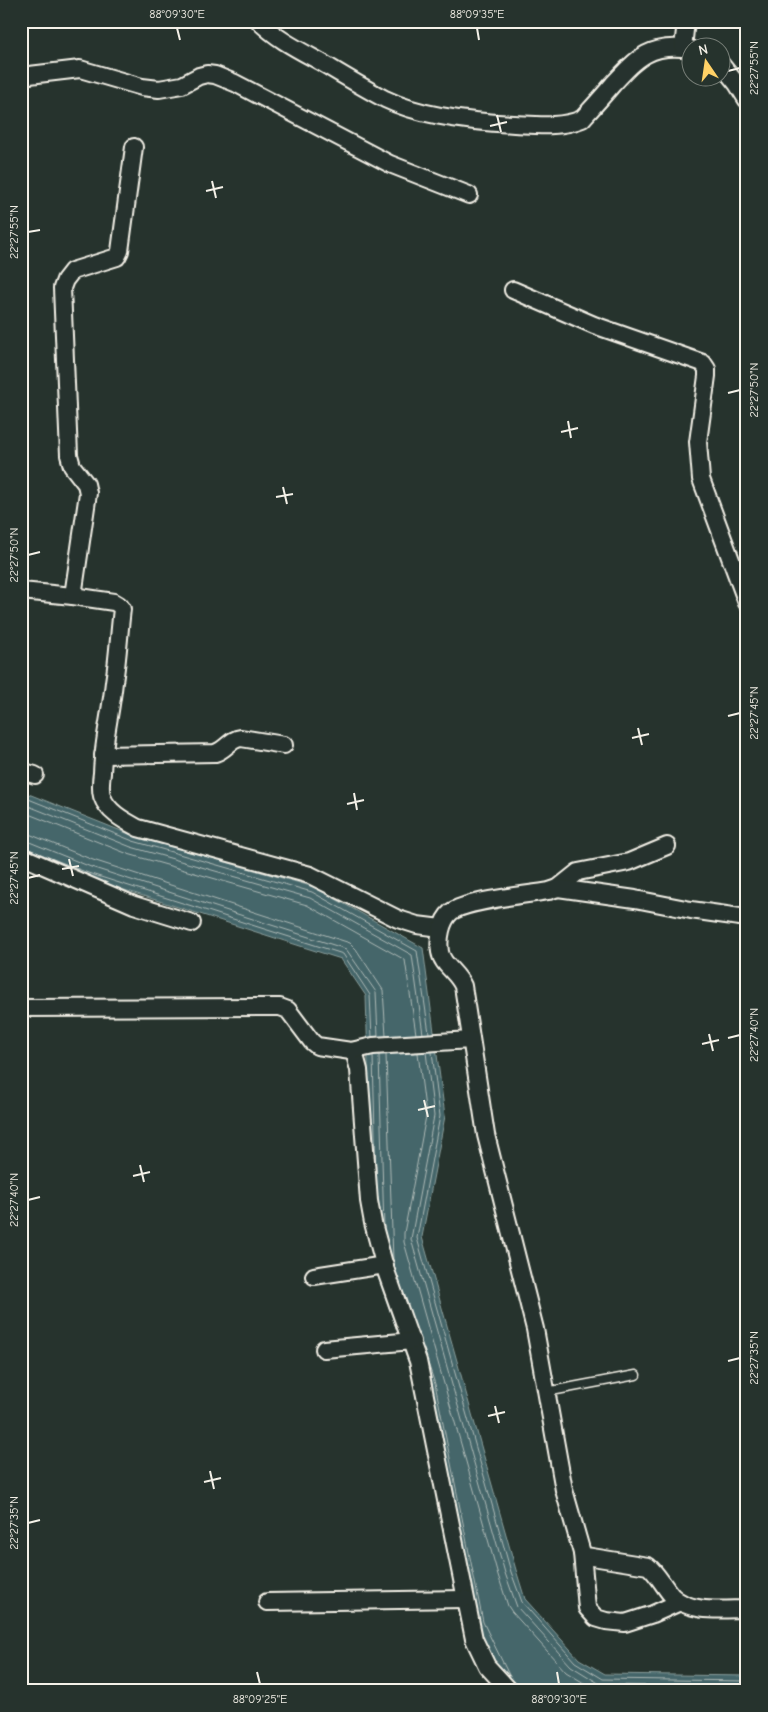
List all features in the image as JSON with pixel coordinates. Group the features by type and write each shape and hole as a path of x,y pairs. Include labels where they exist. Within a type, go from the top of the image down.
{"street":[{"path":"259,21 270,31 305,54 386,99 408,108 471,122 548,126 575,122 582,119 636,60 652,52 668,48 680,48"},
{"path":"686,21 687,38"},
{"path":"21,76 80,69 142,87 159,89 182,85 199,76 215,74 236,83 390,164 469,195"},
{"path":"730,75 747,100"},
{"path":"73,596 88,493 86,484 72,466 69,455 62,288 72,271 117,257 120,251 134,147"},
{"path":"513,290 594,325 703,363 707,376 698,442 700,479 747,603"},
{"path":"21,591 114,602 122,609 114,682 102,755 102,794 104,800 114,813 125,822 138,828 310,874 398,919 417,925 441,928"},
{"path":"102,755 215,753 221,751 235,738 284,744"},
{"path":"558,888 578,872 629,862 667,846"},
{"path":"21,856 134,905 192,923"},
{"path":"680,1602 653,1614 625,1622 606,1621 596,1618 587,1608 582,1552 564,1490 535,1329 486,1134 463,986 459,977 443,961 440,951 441,928 452,911 465,906 558,888 747,918"},
{"path":"21,1008 280,1007 288,1010 317,1046 351,1051 374,1046 472,1040"},
{"path":"351,1051 359,1070 373,1223 385,1265 418,1361 474,1639 488,1666 510,1691"},
{"path":"314,1276 385,1265"},
{"path":"324,1349 412,1341"},
{"path":"582,1552 586,1556 648,1566 655,1571 671,1594 680,1602 689,1606 713,1609 747,1609"},
{"path":"267,1602 465,1599"}],"lane":[{"path":"546,1392 636,1375"}],"water":[{"path":"21,791 134,836 314,887 423,948 445,1116 422,1237 525,1599 579,1659 605,1674 747,1676 747,1691 496,1691 465,1628 417,1387 374,1266 366,996 341,959 87,878 21,850"}]}
